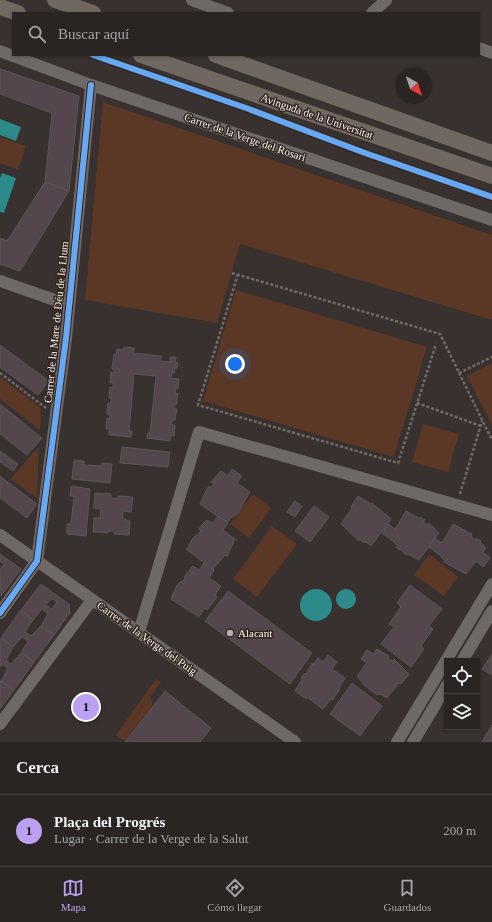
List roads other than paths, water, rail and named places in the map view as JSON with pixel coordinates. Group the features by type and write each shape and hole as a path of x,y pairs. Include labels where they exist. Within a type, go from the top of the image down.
{"main road":[{"path":"55,0 90,12"},
{"path":"0,7 15,12"},
{"name":"Avinguda de la Universitat","path":"144,56 492,176"},
{"path":"219,56 492,153"}],"street":[{"path":"192,0 225,12"},
{"path":"375,12 386,0"},
{"path":"480,48 492,53"},
{"name":"Carrer de la Verge del Rosari","path":"0,51 12,55"},
{"name":"Carrer de la Verge del Rosari","path":"13,56 91,85 492,220"},
{"name":"Carrer de la Mare de Déu de la Llum","path":"37,561 69,305 91,85"},
{"path":"0,281 69,305"},
{"path":"139,632 199,432 492,515"},
{"name":"Carrer de la Verge del Puig","path":"0,535 295,742"},
{"path":"0,613 37,561"},
{"path":"397,742 492,584"},
{"path":"0,724 92,600"},
{"path":"464,658 492,611"},
{"path":"413,742 444,691"}],"water":[{"path":"0,119 21,127 16,141 0,135"},
{"path":"2,173 16,178 4,213 0,212 0,178"},
{"path":"313,589 319,589 329,596 332,605 331,611 325,618 319,621 313,621 303,614 300,608 300,602 307,592"},
{"path":"346,589 353,592 356,599 353,606 346,609 339,606 336,599 339,592"}],"place":[{"name":"Alacant","path":"230,633"},
{"name":"Plaça del Progrés","path":"86,707"}]}
